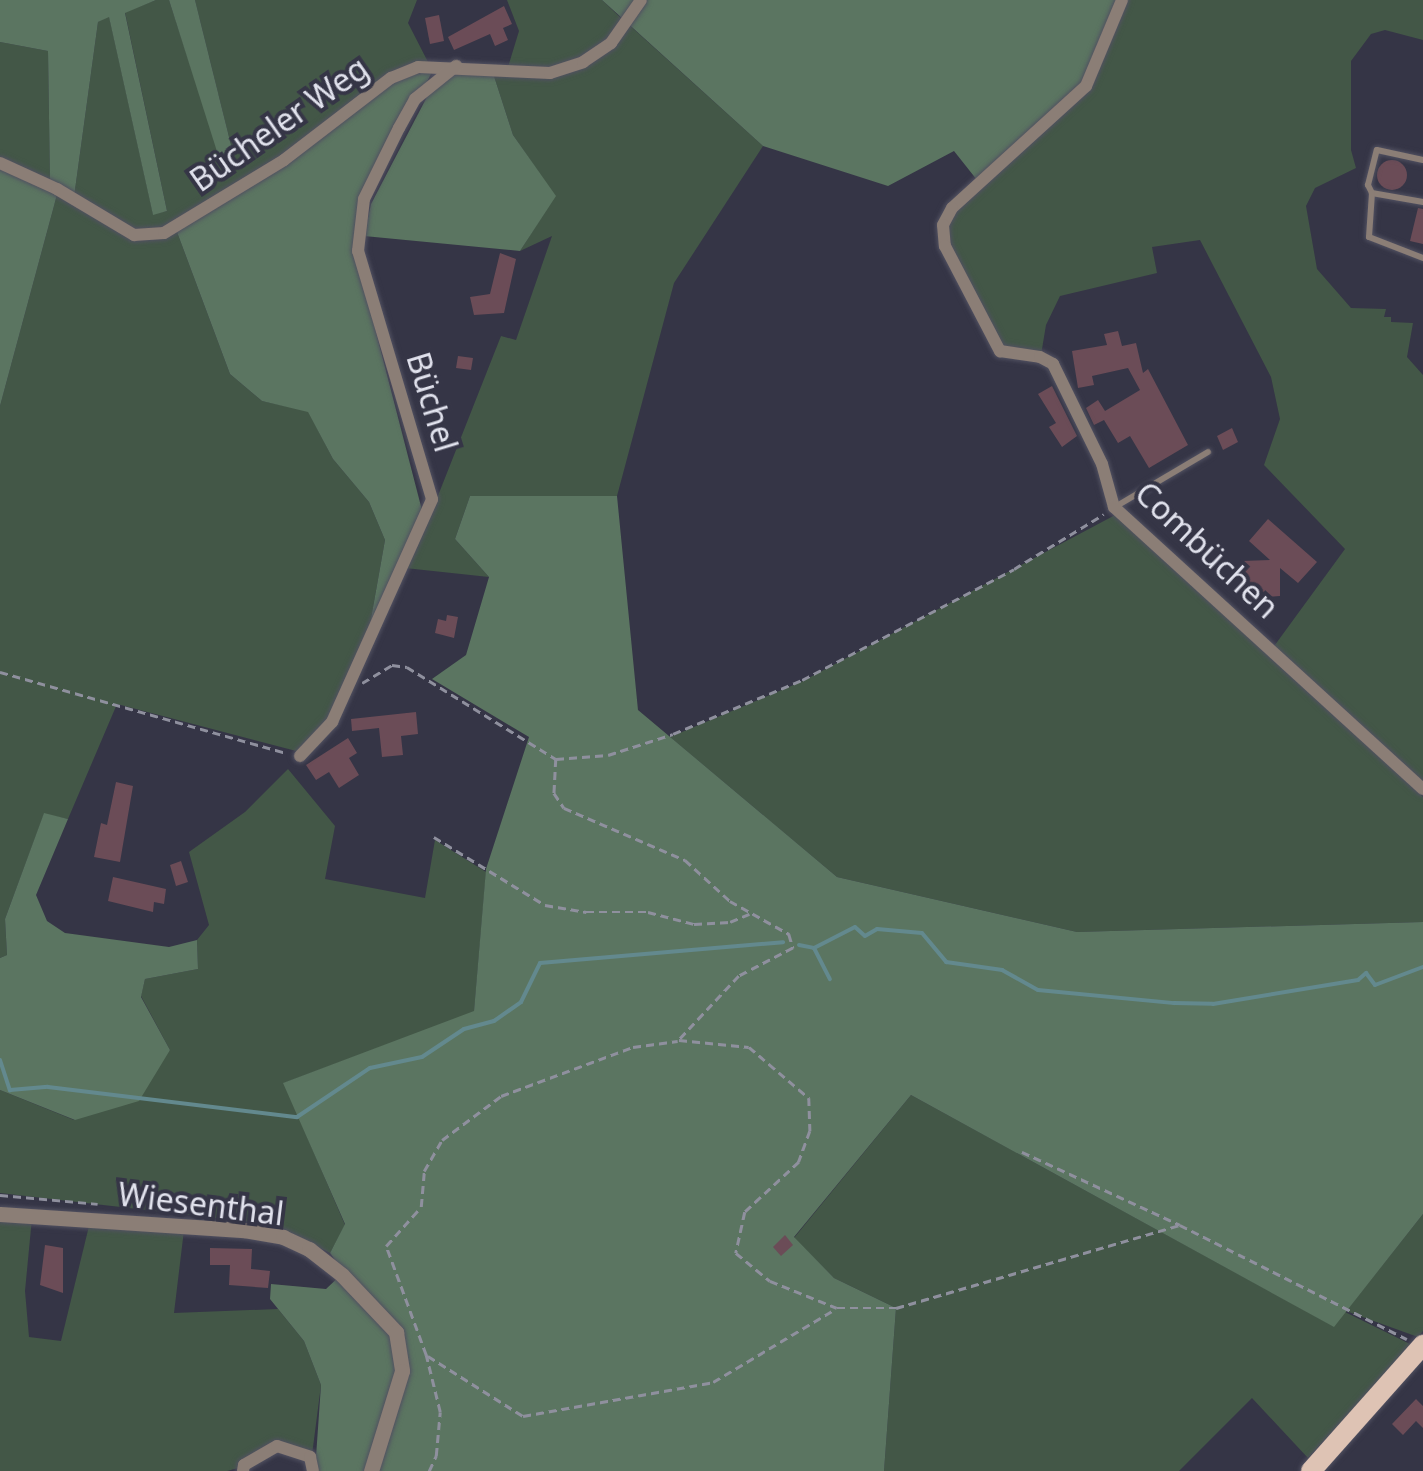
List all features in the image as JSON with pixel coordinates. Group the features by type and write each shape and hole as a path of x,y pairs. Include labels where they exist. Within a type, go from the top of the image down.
{"main road":[{"path":"1310,1471 1423,1346"}],"street":[{"name":"Bücheler Weg","path":"0,163 57,189 134,236 164,233 242,188 391,78 418,67 550,73 583,62 610,43 641,0"},
{"name":"Combüchen","path":"1122,0 1086,86 952,208 944,225 946,246 1000,352 1040,357 1060,376 1102,464 1114,508 1423,789"},
{"name":"Büchel","path":"300,756 332,722 432,498 358,251 364,199 415,99 456,66"},
{"name":"Wiesenthal","path":"0,1214 244,1230 282,1237 309,1249 342,1274 396,1332 402,1371 371,1471"},
{"path":"244,1471 244,1465 276,1446 310,1457 313,1471"}],"lane":[{"path":"1423,160 1377,150 1368,185 1372,193 1368,237 1423,258"},
{"path":"1372,193 1422,198"},
{"path":"1114,508 1208,452"}],"path":[{"path":"350,682 366,684 392,665 406,667 556,759 608,755 672,734 802,680 1014,569 1114,508"},
{"path":"0,672 300,756"},
{"path":"556,759 554,793 564,808 685,860 730,901 790,934 793,948 739,976 679,1040"},
{"path":"434,837 545,905 586,912 648,912 694,924 730,922 752,913"},
{"path":"429,1471 436,1456 440,1412 426,1355 386,1246 421,1208 424,1171 442,1140 501,1096 633,1047 679,1040 748,1047 809,1098 810,1132 799,1162 745,1212 736,1253 770,1282 837,1308 896,1308 1180,1224"},
{"path":"1022,1152 1180,1224 1346,1312 1423,1346"},
{"path":"426,1355 523,1416 713,1382 837,1308"}],"green space":[{"path":"0,0 156,0 125,13 167,211 153,215 109,17 98,22 74,197 50,183 48,51 0,42"},
{"path":"156,0 169,0 221,160 233,153 195,0 417,0 408,23 429,64 173,227 135,232 74,197 98,22 109,16 153,214 167,211 125,12"},
{"path":"169,0 195,0 233,153 220,161"},
{"path":"507,0 602,0 625,22 609,41 581,60 550,70 508,67 519,31"},
{"path":"602,0 1119,0 1081,87 977,180 954,151 888,186 763,146"},
{"path":"1125,0 1423,0 1423,40 1385,30 1371,34 1351,61 1351,150 1356,168 1315,188 1306,206 1317,269 1351,308 1386,309 1384,317 1391,317 1391,322 1413,323 1407,357 1423,375 1423,787 1272,649 1345,549 1264,465 1280,419 1271,377 1200,240 1152,247 1157,273 1060,296 1046,325 1041,355 1001,350 948,247 946,227 953,211"},
{"path":"628,24 763,146 674,283 617,496 470,496 455,539 489,577 405,568 428,521 501,336 516,340 552,236 520,251 555,196 513,135 493,73 581,64"},
{"path":"0,42 48,51 50,183 0,160"},
{"path":"433,70 365,203 355,251 424,518 369,630 385,540 369,502 333,459 308,412 262,401 230,374 177,232 394,80"},
{"path":"441,70 493,73 513,135 556,196 520,251 364,236 371,204"},
{"path":"0,165 58,191 0,406"},
{"path":"58,191 133,239 177,232 230,374 262,401 308,411 333,459 369,502 385,540 369,630 330,721 300,752 117,704 68,819 44,814 5,919 7,955 0,958 0,406"},
{"path":"470,496 617,496 638,710 837,877 1077,932 1423,922 1423,1214 1334,1327 911,1095 794,1237 834,1278 896,1308 884,1471 315,1471 321,1385 304,1341 270,1299 271,1284 326,1289 344,1272 330,1253 345,1224 283,1083 474,1011 486,869 529,737 432,679 466,655 489,577 455,539"},
{"path":"1117,514 1423,797 1423,922 1077,932 837,877 670,737 803,681"},
{"path":"288,769 335,826 325,879 425,898 435,840 486,872 474,1012 284,1083 345,1225 330,1253 276,1225 0,1193 0,1090 74,1120 170,1050 141,996 145,979 198,969 197,940 209,925 189,852 245,812"},
{"path":"44,813 68,819 36,895 47,921 65,933 169,947 197,940 198,969 145,979 141,997 170,1050 139,1101 75,1120 0,1090 0,958 7,955 5,919"},
{"path":"911,1095 1333,1326 1345,1312 1412,1345 1308,1458 1252,1398 1179,1471 884,1471 896,1308 834,1278 794,1238"},
{"path":"1423,1214 1423,1331 1418,1337 1346,1311"},
{"path":"0,1216 32,1218 25,1291 29,1337 61,1341 89,1226 184,1230 174,1313 278,1309 304,1341 321,1385 312,1455 276,1444 242,1467 227,1471 0,1471"}],"building":[{"path":"504,6 512,24 503,28 508,40 495,46 490,34 454,50 448,37"},
{"path":"439,15 444,41 430,44 425,18"},
{"path":"1392,160 1403,164 1407,175 1403,186 1392,190 1381,186 1377,175 1381,164"},
{"path":"1418,208 1423,209 1423,244 1410,241"},
{"path":"500,253 516,259 504,313 474,315 470,297 490,294"},
{"path":"1118,331 1122,346 1136,343 1143,373 1148,369 1188,445 1149,468 1130,436 1118,443 1104,420 1094,425 1086,408 1098,400 1105,411 1140,390 1128,368 1092,376 1094,385 1078,388 1072,351 1107,345 1104,334"},
{"path":"458,356 473,358 471,370 456,368"},
{"path":"1052,386 1077,436 1062,447 1049,427 1056,423 1038,394"},
{"path":"1232,428 1238,442 1223,450 1217,436"},
{"path":"1268,519 1317,562 1298,583 1280,568 1280,596 1245,599 1242,561 1270,560 1249,541"},
{"path":"447,615 458,617 454,638 435,633 438,619 446,621"},
{"path":"416,712 418,734 401,736 403,755 382,757 379,728 352,731 351,719"},
{"path":"348,738 357,753 349,758 359,775 339,788 329,772 316,780 306,765"},
{"path":"116,782 133,786 120,862 94,857 101,823 107,825"},
{"path":"181,861 188,882 176,886 170,865"},
{"path":"113,877 166,889 164,904 154,902 153,912 108,901"},
{"path":"785,1235 793,1245 781,1256 773,1247"},
{"path":"45,1245 63,1248 63,1293 40,1285"},
{"path":"210,1248 252,1249 251,1269 270,1271 268,1288 229,1285 230,1265 210,1265"},
{"path":"1416,1399 1423,1406 1423,1428 1416,1421 1403,1435 1392,1424"}],"waterway":[{"path":"799,945 814,948 855,927 865,936 877,929 922,933 946,962 1002,970 1038,990 1174,1003 1213,1004 1358,980 1366,973 1375,985 1423,967"},
{"path":"0,1060 10,1090 48,1087 297,1117 370,1068 422,1057 464,1029 494,1021 521,1002 540,963 783,942"},
{"path":"814,948 830,979"}]}
